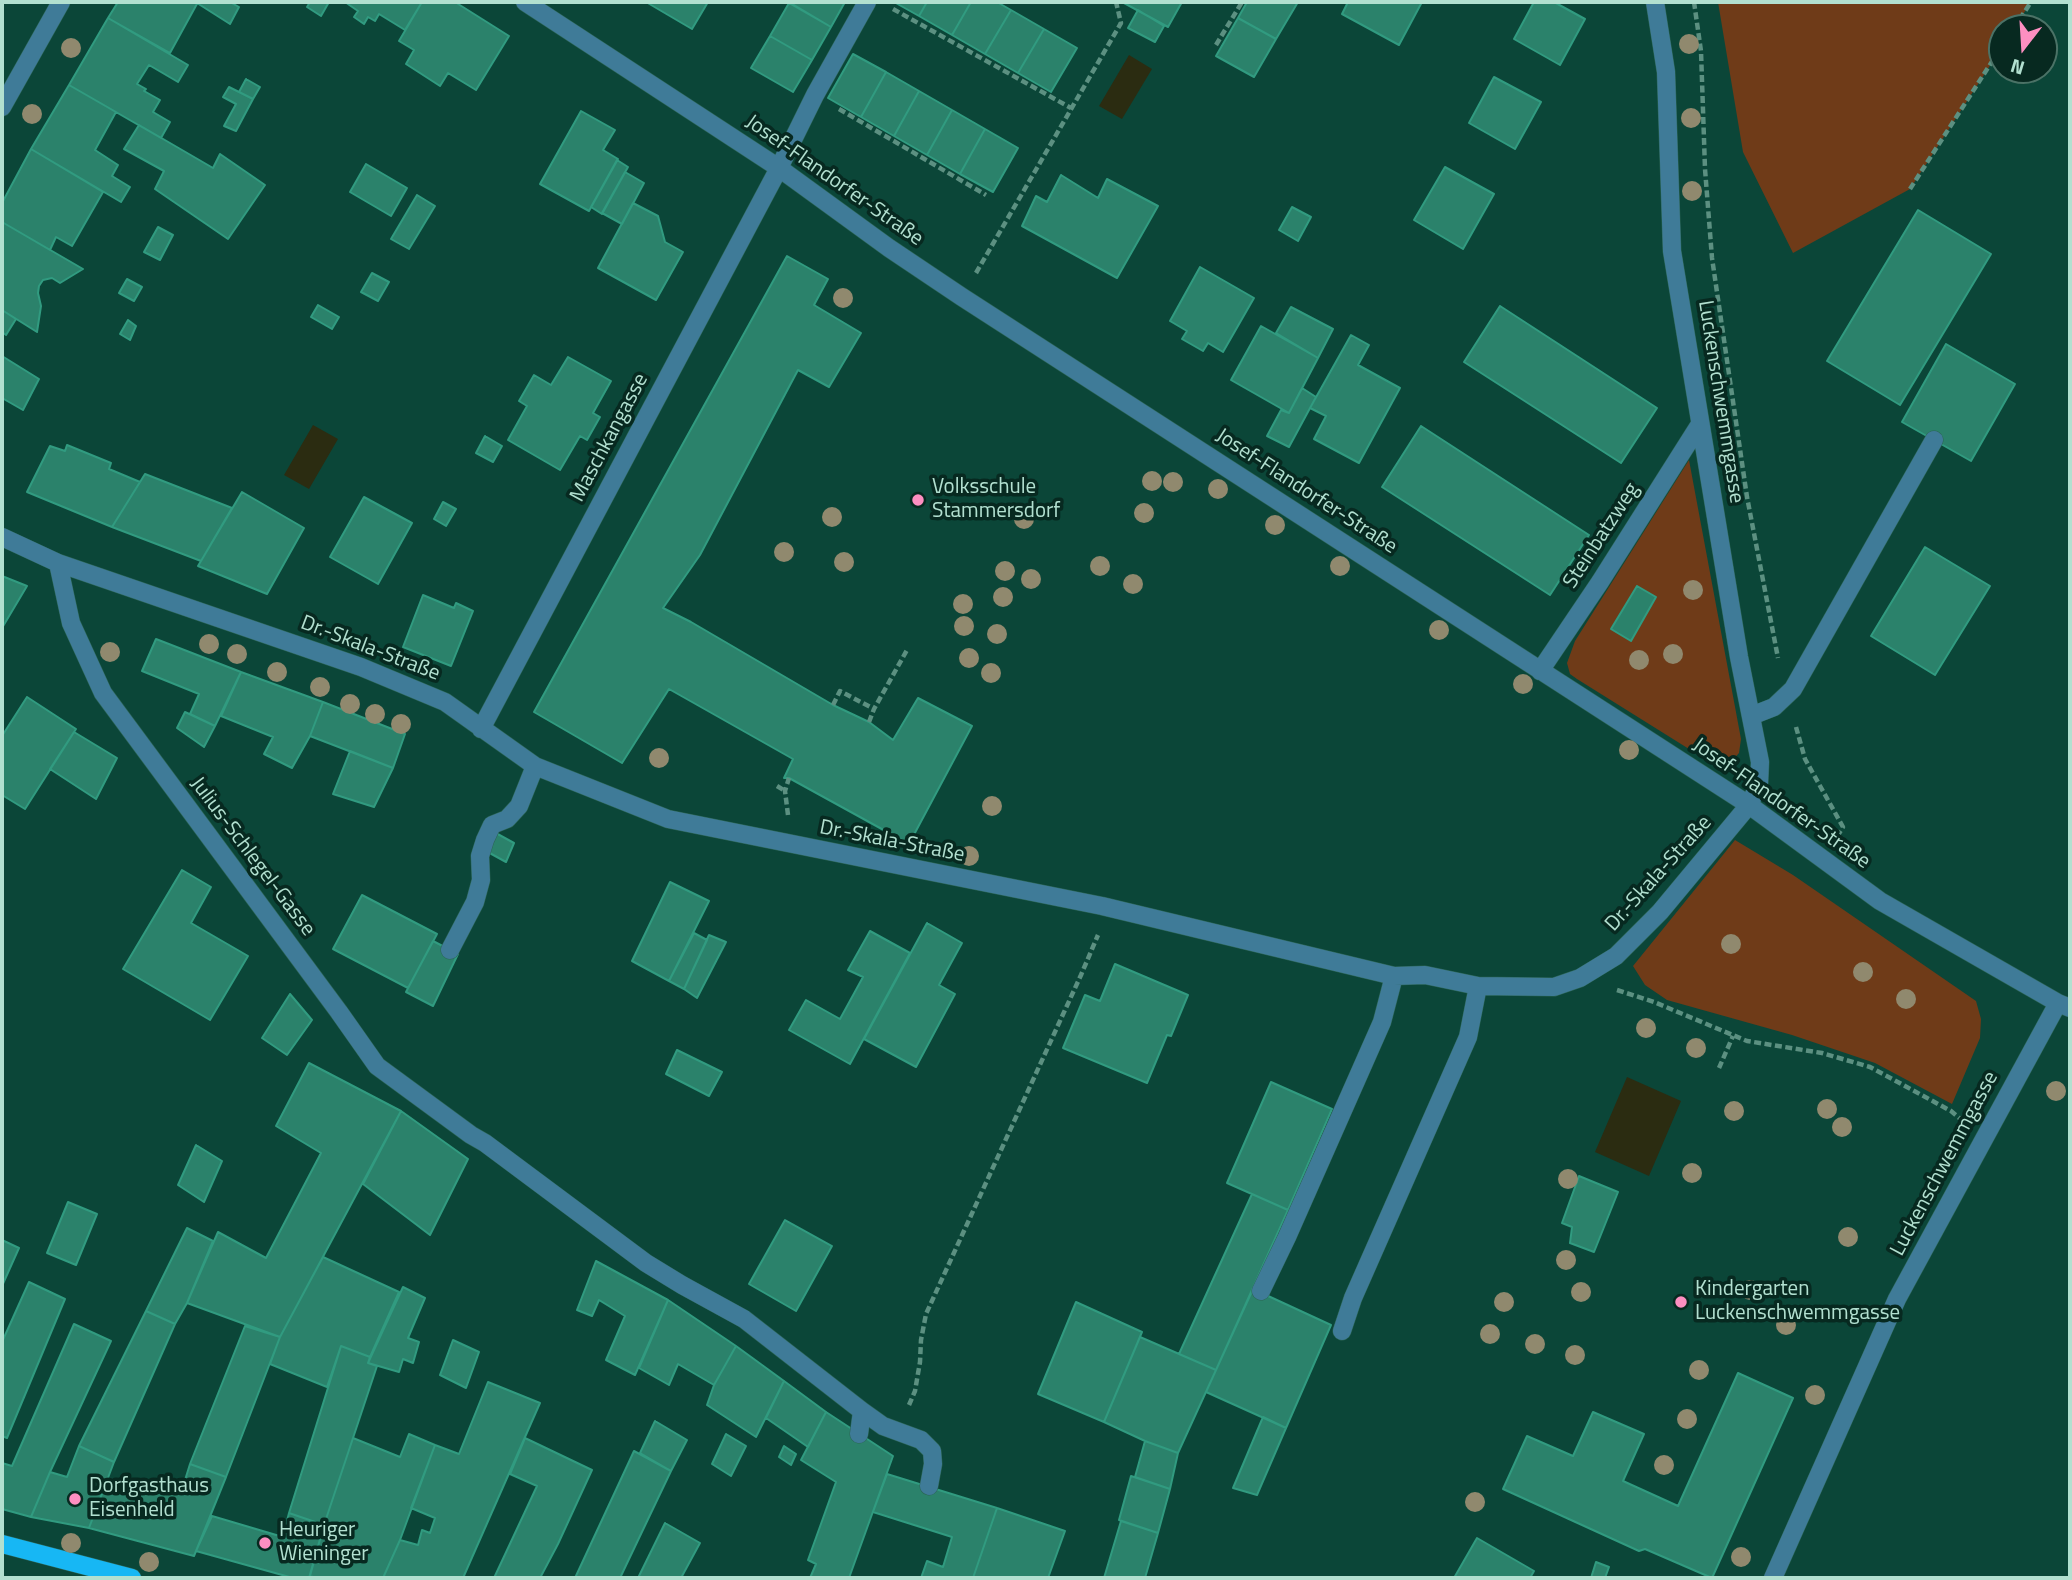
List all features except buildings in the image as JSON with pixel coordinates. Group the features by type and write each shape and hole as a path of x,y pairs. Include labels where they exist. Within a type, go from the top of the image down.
{"main road":[{"path":"2,1544 132,1578"}],"street":[{"path":"2,107 61,2"},
{"name":"Josef-Flandorfer-Straße","path":"525,2 779,168 961,297 1749,805 1880,901 2064,1006"},
{"name":"Maschkangasse","path":"481,729 779,168 815,95 867,2"},
{"name":"Luckenschwemmgasse","path":"1655,2 1666,72 1668,195 1672,251 1739,657 1760,762 1759,784 1749,805"},
{"name":"Steinbatzweg","path":"1540,671 1700,424"},
{"path":"1751,716 1774,707 1793,689 1934,440"},
{"name":"Dr.-Skala-Straße","path":"2,537 58,562 361,667 445,702 535,766 668,819 1102,906 1394,976 1425,975 1478,986 1554,987 1580,978 1616,956 1660,912 1749,805"},
{"name":"Julius-Schlegel-Gasse","path":"58,562 71,623 103,693 377,1066 646,1263 682,1286 744,1318 883,1426 920,1440 932,1451 933,1464 929,1486"},
{"path":"450,950 475,902 481,880 480,856 485,839 492,825 508,819 519,806 535,766"},
{"path":"1261,1291 1382,1022 1394,976"},
{"path":"1342,1331 1353,1298 1468,1037 1478,986"},
{"name":"Luckenschwemmgasse","path":"1773,1578 1897,1299 1984,1137 2064,1006"},
{"path":"859,1434 862,1411"}],"path":[{"path":"961,297 1121,23 1116,2"},
{"path":"1216,45 1242,2"},
{"path":"1694,2 1701,51 1705,169 1712,258 1747,497 1786,696 1805,759 1843,827 1823,860"},
{"path":"892,8 1071,108"},
{"path":"1910,189 1988,69"},
{"path":"815,95 986,195"},
{"path":"869,722 906,650"},
{"path":"833,705 840,691 874,709"},
{"path":"777,786 785,791"},
{"path":"899,1432 915,1391 926,1314 1097,940 1102,906"},
{"path":"1580,978 1654,1002 1747,1041 1822,1053 1870,1067 1951,1111 1984,1137"},
{"path":"1718,1068 1733,1036"}],"shaded area":[{"path":"1718,2 2031,2 2023,14 1988,14 1988,69 1910,189 1793,253 1743,152"},
{"path":"1129,55 1152,69 1122,119 1099,106"},
{"path":"313,425 338,439 309,489 284,475"},
{"path":"1689,460 1741,739 1739,753 1732,761 1722,765 1705,759 1577,679 1570,674 1567,663 1575,641"},
{"path":"1735,840 1793,875 1976,1001 1981,1019 1980,1038 1952,1104 1875,1063 1792,1035 1667,1000 1645,985 1633,966"},
{"path":"1627,1077 1681,1101 1649,1176 1595,1152"}],"place":[{"name":"Volksschule Stammersdorf","path":"918,500"},
{"name":"Kindergarten Luckenschwemmgasse","path":"1681,1302"},
{"name":"Dorfgasthaus Eisenheld","path":"75,1499"},
{"name":"Heuriger Wieninger","path":"265,1543"}]}
